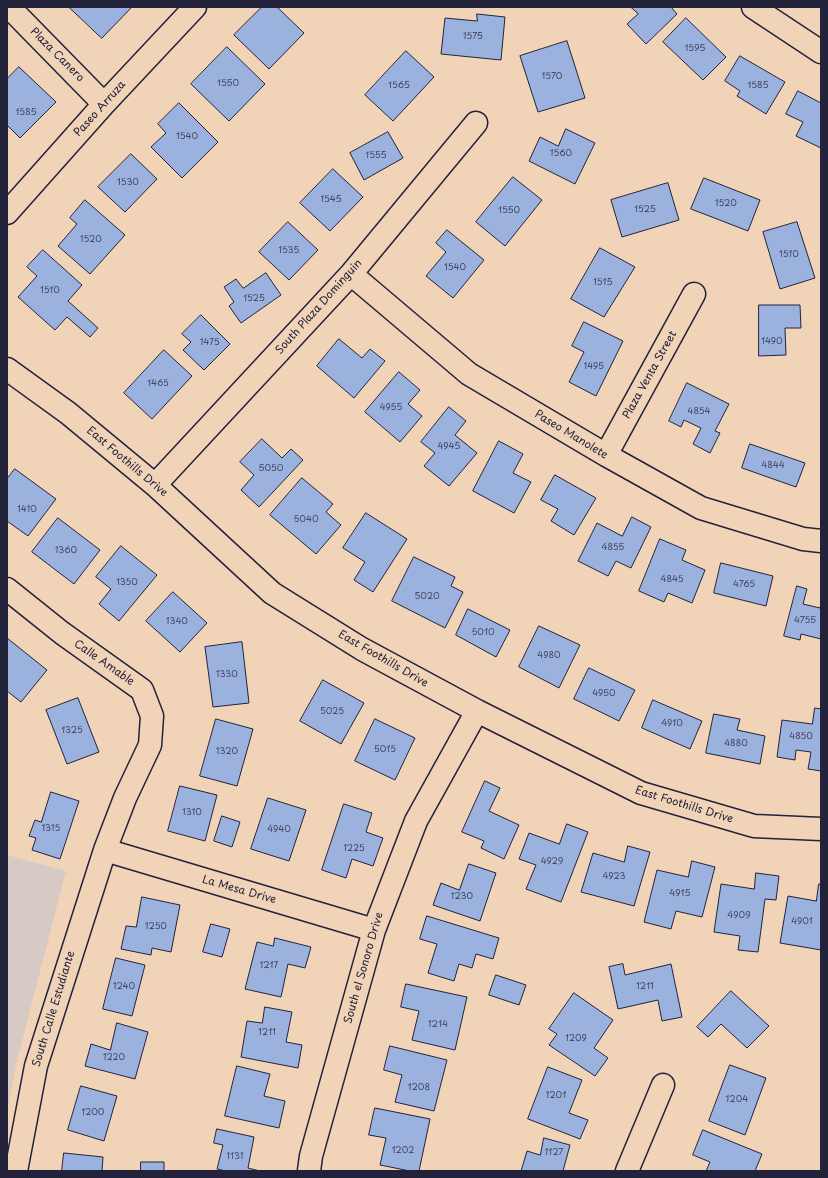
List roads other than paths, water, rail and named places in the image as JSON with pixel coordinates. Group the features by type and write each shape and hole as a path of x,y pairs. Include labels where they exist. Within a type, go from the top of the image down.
{"street":[{"name":"Plaza Canero","path":"9,7 104,104"},
{"name":"Paseo Arruza","path":"7,213 104,104 195,7"},
{"path":"753,7 821,52"},
{"name":"South Plaza Dominguin","path":"156,485 351,274 476,123"},
{"name":"Paseo Manolete","path":"351,274 469,374 606,455 701,508 802,540 821,541"},
{"name":"Plaza Venta Street","path":"606,455 694,294"},
{"name":"East Foothills Drive","path":"7,369 68,413 156,485 272,593 362,648 477,711 641,793 754,826 821,829"},
{"name":"Calle Amable","path":"7,589 62,633 142,690 152,716 150,745 105,850"},
{"name":"South el Sonoro Drive","path":"309,1171 374,930 416,821 477,711"},
{"name":"La Mesa Drive","path":"105,850 374,930"},
{"name":"South Calle Estudiante","path":"16,1171 36,1066 105,850"},
{"path":"627,1171 663,1084"}]}
